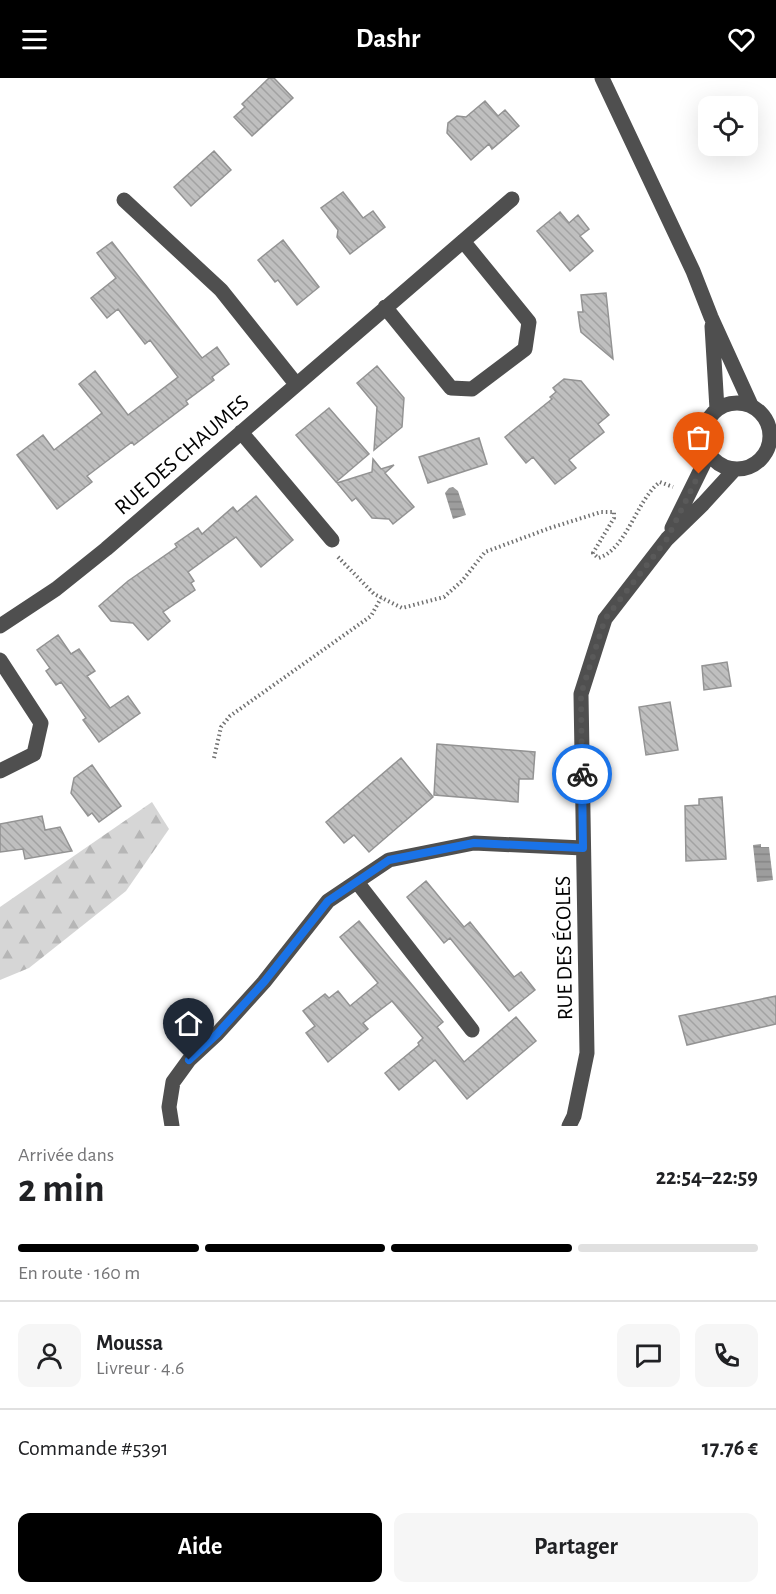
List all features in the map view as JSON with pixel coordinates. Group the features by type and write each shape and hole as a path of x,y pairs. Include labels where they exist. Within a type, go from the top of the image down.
{"street":[{"path":"602,78 693,271 751,405"},
{"name":"RUE DES CHAUMES","path":"0,626 64,583 512,199"},
{"path":"124,200 221,290 296,384"},
{"path":"385,307 451,388 472,390 525,349 529,322 463,241"},
{"path":"711,317 717,409"},
{"path":"734,402 751,405 770,417 769,446 771,451 753,465 735,469 716,461 705,444 705,425 717,409 734,402"},
{"path":"242,432 332,540"},
{"name":"RUE DES ÉCOLES","path":"667,539 709,453"},
{"name":"RUE DES ÉCOLES","path":"569,1126 574,1116 587,1053 581,694 605,619 667,539 735,469"},
{"path":"0,660 41,723 34,754 0,771"},
{"path":"172,1126 169,1107 173,1082 189,1060 217,1034 264,982 328,901 389,860 474,843 583,848"},
{"path":"357,882 472,1030"}],"path":[{"path":"332,540 333,552 374,594 402,608 444,597 462,581 485,552 601,512 614,512 614,518 593,553 598,558 606,555 618,544 650,489 660,482 677,489"},
{"path":"214,758 221,727 230,716 371,615 381,598"}],"green space":[{"path":"152,802 169,829 126,891 29,968 0,980 0,907"}],"shaded area":[{"path":"453,487 458,491 466,515 453,519 445,493"},
{"path":"761,844 761,847 769,847 773,880 757,882 753,845"}],"building":[{"path":"269,78 274,78 293,98 252,136 234,117 245,107 242,104"},
{"path":"485,101 498,116 505,110 519,126 492,149 489,144 471,160 447,133 448,123 457,116 466,117"},
{"path":"214,151 231,170 191,206 174,187"},
{"path":"343,192 363,218 373,211 385,227 350,254 337,237 338,230 321,208"},
{"path":"560,212 569,223 578,215 589,229 580,236 593,251 570,271 537,231"},
{"path":"283,240 319,287 297,305 278,280 275,282 258,260"},
{"path":"112,242 202,358 217,347 229,364 212,377 214,380 186,401 188,404 134,445 132,442 87,476 92,482 57,509 17,455 43,435 54,450 102,413 79,384 95,371 128,415 178,377 150,340 145,344 118,309 107,318 91,298 116,278 97,253"},
{"path":"606,293 613,359 581,332 578,312 583,312 581,295"},
{"path":"377,366 404,398 402,427 374,450 377,407 357,383"},
{"path":"564,379 581,381 609,415 598,424 604,432 569,460 576,468 555,484 533,457 526,463 505,437 552,399 550,397 556,392 553,388"},
{"path":"329,408 369,454 336,482 296,435"},
{"path":"479,438 487,464 428,483 419,457"},
{"path":"373,459 381,469 394,465 385,473 414,507 393,524 389,519 372,518 356,498 352,501 337,483 372,472"},
{"path":"256,496 293,540 261,567 236,537 188,572 194,581 191,583 195,590 163,612 170,621 148,640 133,623 111,621 99,606 128,581 177,547 175,544 198,528 202,534 233,507 237,512"},
{"path":"58,635 71,654 79,649 95,671 87,676 110,708 128,696 140,713 99,742 83,720 86,718 61,682 56,685 46,671 50,668 37,650"},
{"path":"727,662 731,686 704,690 702,666"},
{"path":"670,702 678,750 646,755 639,707"},
{"path":"437,744 535,752 533,779 519,779 518,802 434,795"},
{"path":"401,758 433,797 369,852 354,835 344,843 326,822"},
{"path":"92,765 121,806 99,822 92,813 88,816 71,793 74,778"},
{"path":"722,797 726,859 686,861 685,806 699,805 699,799"},
{"path":"42,816 45,830 60,827 72,851 25,859 23,849 0,852 0,824"},
{"path":"426,881 464,927 470,922 514,977 521,972 535,990 509,1011 450,938 444,943 407,897"},
{"path":"359,921 443,1022 437,1027 464,1062 516,1017 536,1041 467,1099 435,1060 399,1090 385,1073 419,1045 418,1043 423,1038 392,1001 363,1023 368,1029 328,1062 306,1033 315,1026 303,1011 325,994 329,998 338,991 350,1006 378,983 340,937"},
{"path":"776,996 776,1024 687,1045 679,1016"}],"way so far":[{"path":"582,774 581,694 605,619 667,539 699,474"}],"route":[{"path":"189,1060 217,1034 264,982 328,901 389,860 474,843 583,848 582,774"}]}
